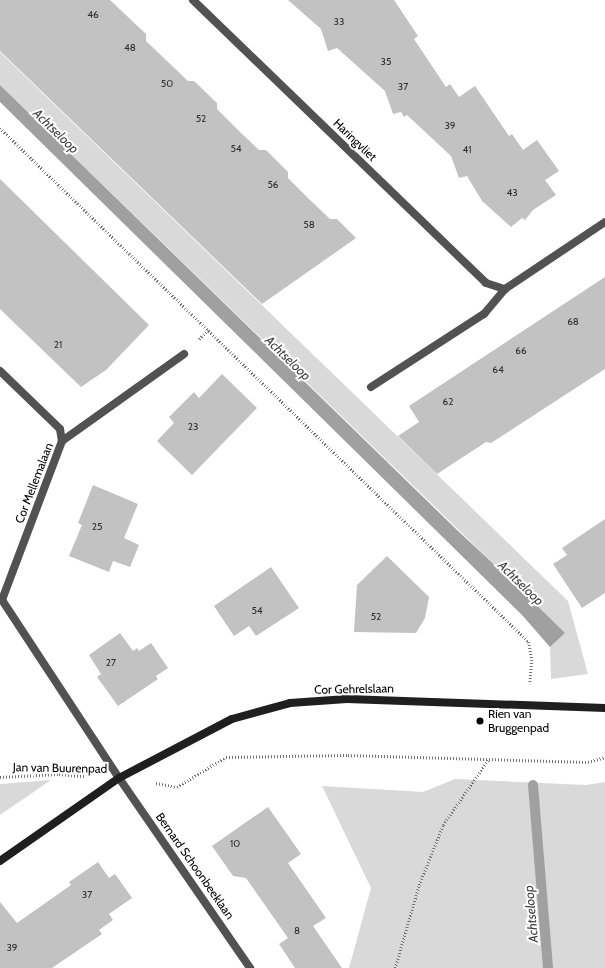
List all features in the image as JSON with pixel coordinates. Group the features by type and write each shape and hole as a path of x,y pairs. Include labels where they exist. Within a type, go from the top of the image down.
{"street":[{"name":"Haringvliet","path":"194,0 486,283 505,289"},
{"path":"371,387 484,314 505,289 605,222"},
{"path":"62,441 184,354"},
{"name":"Cor Mellemalaan","path":"0,371 60,429 62,441 1,600 119,778"},
{"name":"Cor Gehrelslaan","path":"0,860 119,778 232,718 290,703 347,699 605,708"},
{"name":"Bernard Schoonbeeklaan","path":"119,778 250,968"}],"path":[{"path":"0,128 529,642 532,660 529,705"},
{"path":"155,783 177,786 226,757 348,755 588,762 605,757"},
{"path":"395,968 419,885 442,825 488,760"},
{"name":"Jan van Buurenpad","path":"0,776 59,774 119,778"}],"shaded area":[{"path":"0,52 568,601 588,674 551,679 550,647 565,633 0,85"},
{"path":"0,85 457,530 565,633 550,647 522,615 0,102"},
{"path":"455,779 586,785 605,782 605,968 349,968 371,888 322,786 423,792"},
{"path":"51,780 0,815 0,784"}],"building":[{"path":"0,0 110,0 146,34 146,41 188,81 194,81 217,103 217,109 238,130 259,150 266,150 288,172 288,178 309,199 330,219 337,219 356,238 262,304 0,51"},
{"path":"288,0 394,0 418,36 414,39 446,87 450,84 459,97 475,86 509,136 512,134 523,150 537,140 559,171 545,180 556,195 533,210 525,220 522,218 511,227 482,201 467,176 459,178 451,156 407,115 404,117 401,112 393,114 385,91 337,48 328,51 321,29"},
{"path":"0,179 149,325 106,370 81,387 0,309"},
{"path":"605,277 605,369 491,443 486,442 437,474 398,436 419,422 409,406"},
{"path":"222,374 257,408 192,475 157,441 174,423 169,417 194,392 199,398"},
{"path":"93,485 138,504 124,538 139,545 130,567 113,561 109,572 69,556 82,525 78,523"},
{"path":"605,519 605,593 582,608 553,564 567,555 562,548"},
{"path":"387,556 429,597 425,618 416,633 354,632 357,585"},
{"path":"271,567 299,608 256,636 249,626 234,636 214,606"},
{"path":"120,633 133,651 137,648 139,651 151,643 168,668 156,676 158,679 118,706 97,677 101,674 89,655"},
{"path":"268,807 301,854 288,863 326,918 313,926 342,968 295,968 279,944 288,938 246,878 233,876 212,846"},
{"path":"98,862 109,878 115,874 132,898 109,914 113,920 99,930 102,934 52,968 0,968 0,902 17,923 71,885 69,882"}],"waterway":[{"name":"Achtseloop","path":"533,785 548,968"}],"place":[{"name":"Rien van Bruggenpad","path":"480,721"}]}
